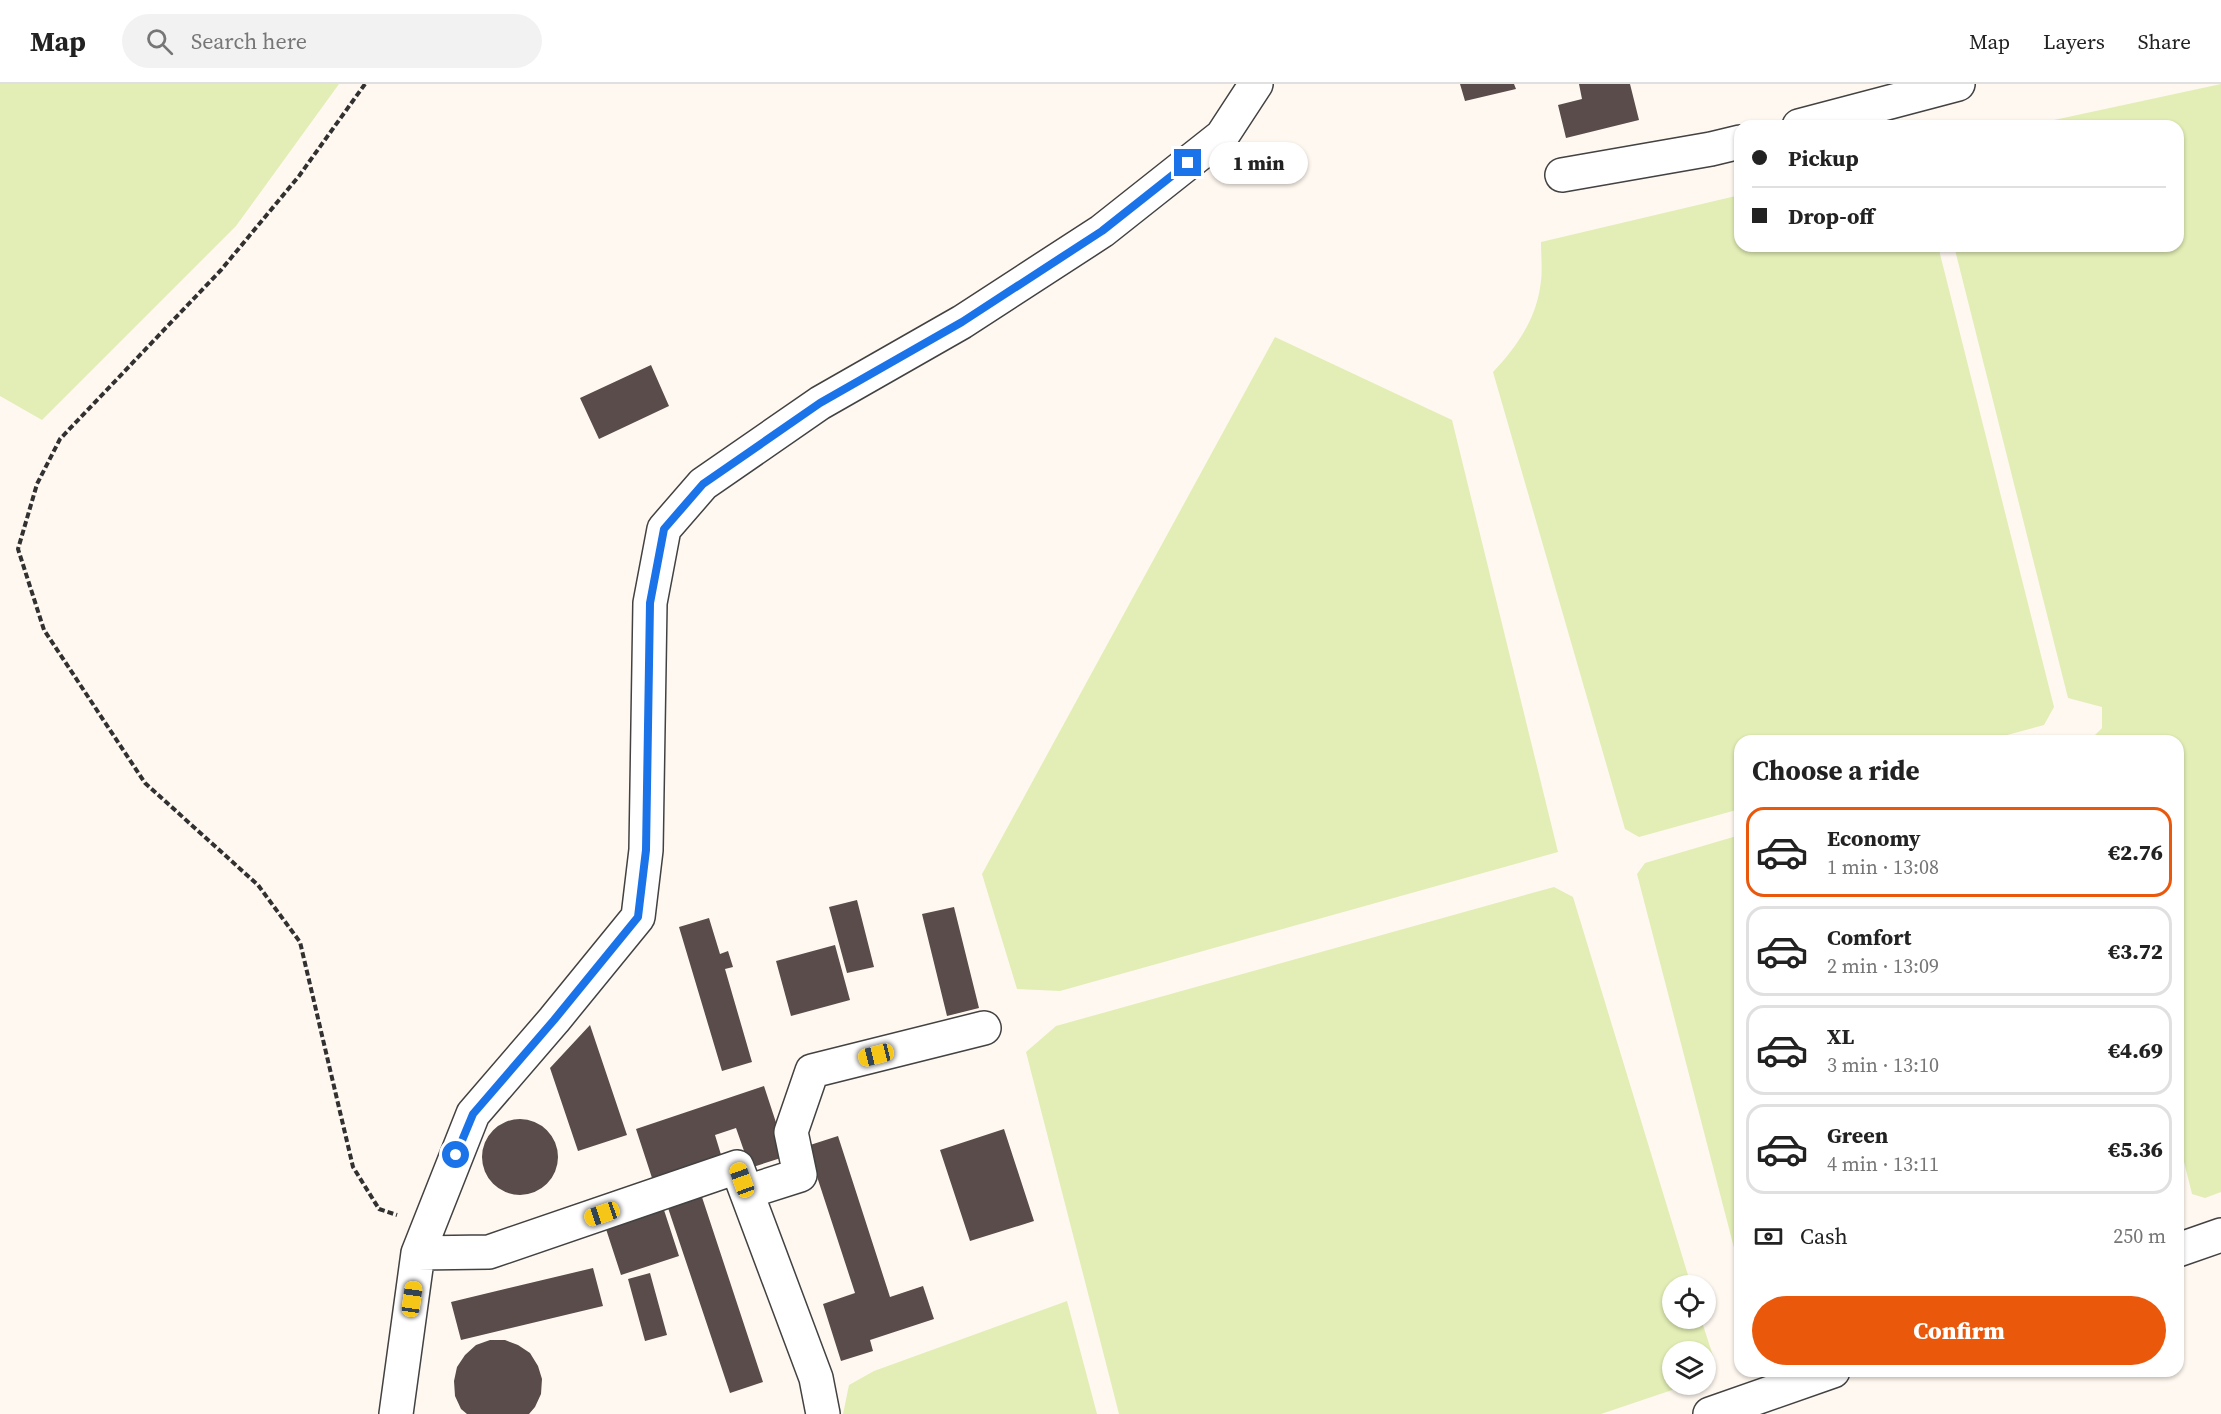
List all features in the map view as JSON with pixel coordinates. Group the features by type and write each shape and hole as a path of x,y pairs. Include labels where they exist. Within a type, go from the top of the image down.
{"street":[{"path":"396,1414 423,1240 473,1114 638,917 646,850 650,603 664,529 703,484 820,403 962,322 1102,231 1222,136 1256,84"},
{"path":"1822,120 1958,84"},
{"path":"1562,175 1734,143"},
{"path":"747,1192 800,1175 791,1132 812,1071 984,1028"},
{"path":"423,1240 489,1252 737,1167 816,1378 824,1414"},
{"path":"2184,1248 2221,1235"},
{"path":"1710,1414 1816,1377"}],"path":[{"path":"365,84 299,176 221,270 60,439 37,484 18,549 44,630 145,783 258,885 300,942 353,1167 379,1209 423,1240"}],"green space":[{"path":"0,84 339,84 236,226 42,420 0,396"},
{"path":"2221,84 2221,1192 2205,1198 2192,1194 2184,1162 2184,735 2095,735 2102,728 2102,707 2068,698 1956,252 2184,252 2184,120 2054,120"},
{"path":"1734,196 1734,252 1940,252 2054,707 2044,725 2007,735 1734,735 1734,811 1639,837 1625,829 1493,372 1523,334 1534,312 1541,282 1541,242"},
{"path":"1275,337 1452,420 1558,852 1060,991 1017,989 982,874"},
{"path":"1734,837 1734,1248 1637,874 1645,863"},
{"path":"1554,887 1573,897 1688,1275 1662,1275 1662,1329 1704,1329 1708,1341 1662,1341 1662,1393 1601,1414 1119,1414 1026,1052 1056,1026"},
{"path":"1067,1301 1097,1414 843,1414 849,1385 874,1371"}],"building":[{"path":"1460,84 1514,84 1516,89 1465,101"},
{"path":"1579,84 1630,84 1639,120 1566,138 1558,105 1582,99"},
{"path":"651,365 669,406 599,439 580,398"},
{"path":"857,900 874,967 847,973 829,907"},
{"path":"954,907 979,1008 947,1016 922,914"},
{"path":"709,918 720,954 728,951 733,967 725,969 752,1062 722,1071 679,927"},
{"path":"835,945 850,1000 791,1016 776,961"},
{"path":"590,1025 627,1135 578,1151 550,1068"},
{"path":"764,1086 787,1156 750,1168 736,1128 715,1135 722,1158 653,1181 636,1129"},
{"path":"520,1119 534,1122 547,1130 555,1143 558,1157 555,1171 547,1184 534,1192 520,1195 506,1192 493,1184 485,1171 482,1157 485,1143 493,1130 506,1122"},
{"path":"1004,1129 1034,1221 970,1241 940,1150"},
{"path":"838,1136 890,1297 923,1286 934,1319 870,1340 873,1351 841,1361 823,1304 855,1293 807,1146"},
{"path":"698,1185 763,1382 730,1393 664,1196"},
{"path":"663,1207 679,1256 621,1275 605,1226"},
{"path":"593,1268 603,1306 461,1340 451,1302"},
{"path":"650,1273 667,1335 645,1341 628,1279"},
{"path":"490,1340 505,1340 518,1345 530,1353 538,1366 542,1379 541,1394 529,1414 467,1414 461,1409 455,1396 454,1381 457,1367 476,1345"}],"route":[{"path":"456,1155 473,1114 638,917 646,850 650,603 664,529 703,484 820,403 962,322 1102,231 1188,163"}]}
